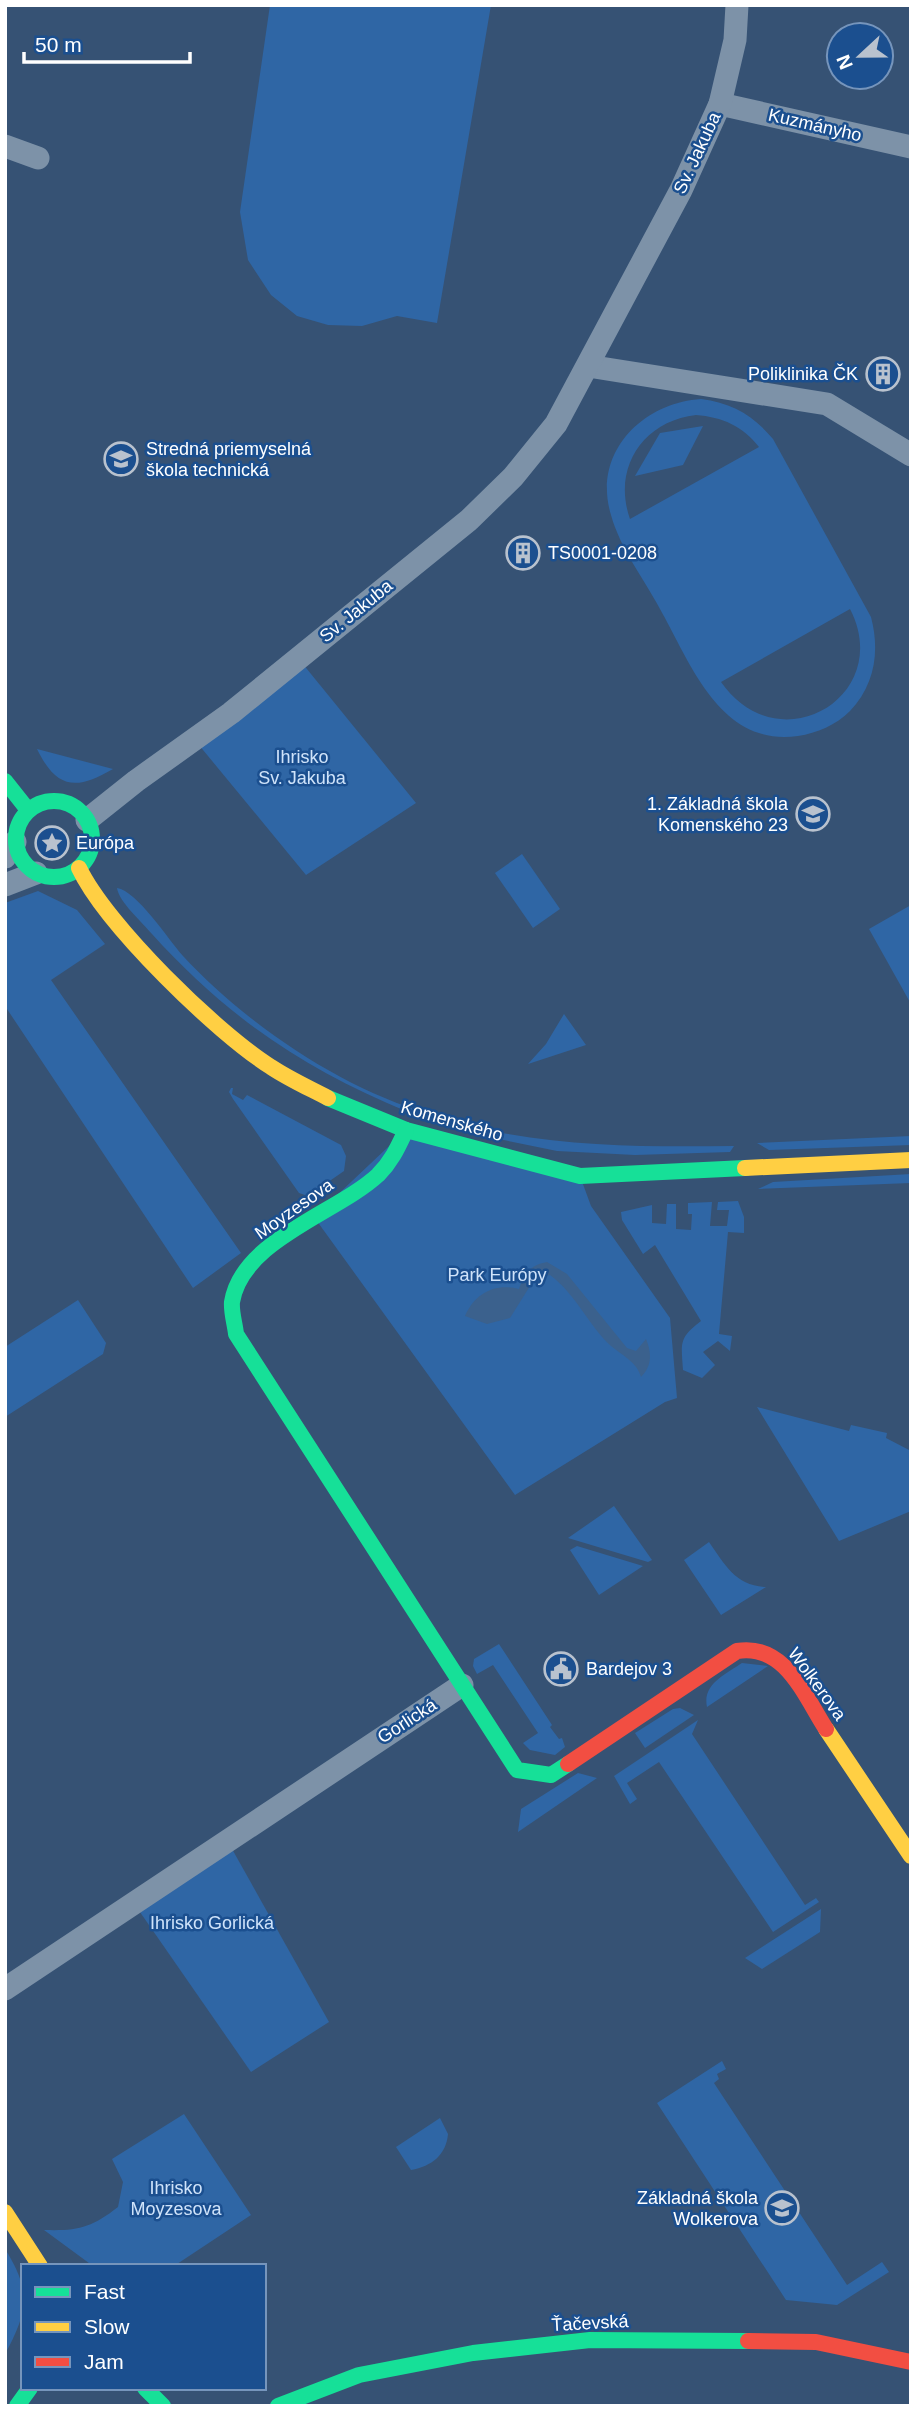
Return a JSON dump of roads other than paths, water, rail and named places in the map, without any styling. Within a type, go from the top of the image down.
[{"type":"street","name":"Sv. Jakuba","points":[[88,820],[136,781],[231,713],[468,520],[513,477],[556,424],[681,190],[720,104],[735,40],[737,5]]},
{"type":"street","name":"Kuzmányho","points":[[720,104],[911,147]]},
{"type":"street","points":[[5,146],[38,158]]},
{"type":"street","points":[[588,366],[827,404],[911,455]]},
{"type":"street","points":[[5,781],[28,810]]},
{"type":"street","points":[[57,800],[80,810],[88,820],[92,840],[86,860],[79,868],[58,877],[36,873],[10,849],[17,828],[28,810],[44,801],[57,800]]},
{"type":"street","name":"Komenského","points":[[79,868],[87,885],[132,941],[220,1028],[271,1066],[328,1098],[405,1130],[580,1175],[911,1160]]},
{"type":"street","points":[[5,885],[36,873]]},
{"type":"street","name":"Moyzesova","points":[[405,1130],[395,1156],[368,1181],[272,1244],[242,1279],[232,1300],[230,1319],[236,1334],[462,1685]]},
{"type":"street","name":"Wolkerova","points":[[462,1685],[517,1770],[551,1775],[737,1651],[757,1647],[768,1651],[784,1666],[911,1856]]},
{"type":"street","name":"Gorlická","points":[[5,1989],[462,1685]]},
{"type":"street","points":[[5,2212],[39,2264]]},
{"type":"street","name":"Ťačevská","points":[[278,2406],[359,2375],[472,2353],[590,2340],[816,2342],[911,2362]]},
{"type":"street","points":[[17,2406],[29,2390]]},
{"type":"street","points":[[147,2390],[163,2406]]},
{"type":"place","name":"Poliklinika ČK","points":[[883,374]]},
{"type":"place","name":"Stredná priemyselná škola technická","points":[[121,459]]},
{"type":"place","name":"TS0001-0208","points":[[523,553]]},
{"type":"place","name":"1. Základná škola Komenského 23","points":[[813,814]]},
{"type":"place","name":"Európa","points":[[52,843]]},
{"type":"place","name":"Bardejov 3","points":[[561,1669]]},
{"type":"place","name":"Základná škola Wolkerova","points":[[782,2208]]},
{"type":"park label","name":"Ihrisko Sv. Jakuba","points":[[302,767]]},
{"type":"park label","name":"Park Európy","points":[[497,1275]]},
{"type":"park label","name":"Ihrisko Gorlická","points":[[212,1923]]},
{"type":"park label","name":"Ihrisko Moyzesova","points":[[176,2198]]}]
